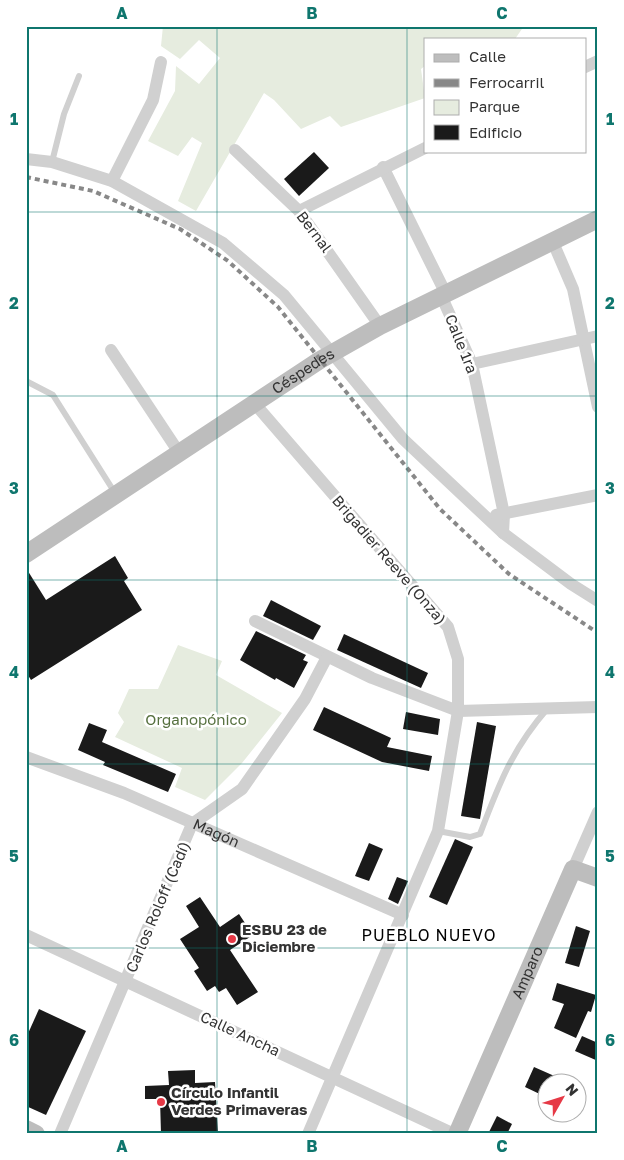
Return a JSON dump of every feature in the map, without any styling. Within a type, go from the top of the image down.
[{"type":"street","points":[[586,67],[598,61]]},
{"type":"street","points":[[112,181],[152,100],[161,62]]},
{"type":"street","points":[[298,211],[383,167],[424,148]]},
{"type":"street","name":"Bernal","points":[[235,150],[298,211],[380,326]]},
{"type":"street","points":[[26,159],[52,162],[112,181],[224,244],[284,295],[334,353],[403,439],[504,533],[571,584],[598,601]]},
{"type":"street","name":"Calle 1ra","points":[[383,167],[446,294],[444,302],[472,364],[504,514],[504,533]]},
{"type":"street","name":"Céspedes","points":[[26,554],[334,353],[380,326],[598,219]]},
{"type":"street","points":[[552,240],[573,289],[598,407]]},
{"type":"street","points":[[472,364],[598,336]]},
{"type":"street","points":[[111,350],[180,454]]},
{"type":"street","name":"Brigadier Reeve (Onza)","points":[[255,404],[448,627],[458,659],[458,711],[438,831],[308,1134]]},
{"type":"street","points":[[486,516],[598,495]]},
{"type":"street","points":[[255,621],[327,657],[400,690],[458,711],[598,707]]},
{"type":"street","name":"Carlos Roloff (Cadí)","points":[[60,1134],[192,824],[242,789],[305,699],[327,657]]},
{"type":"street","name":"Magón","points":[[26,756],[124,793],[403,915]]},
{"type":"street","name":"Amparo","points":[[455,1134],[598,812]]},
{"type":"street","points":[[573,869],[598,878]]},
{"type":"street","name":"Calle Ancha","points":[[26,935],[455,1134]]},
{"type":"street","points":[[26,1129],[36,1134]]},
{"type":"lane","points":[[52,162],[64,114],[80,76]]},
{"type":"lane","points":[[26,382],[53,395],[116,496]]},
{"type":"lane","points":[[438,831],[470,837],[480,834],[506,767],[528,731],[548,708]]},
{"type":"green space","points":[[163,26],[524,26],[516,38],[424,38],[424,67],[421,69],[424,98],[341,127],[330,116],[301,129],[274,100],[264,93],[196,211],[178,201],[202,143],[192,137],[178,156],[148,141],[175,91],[176,66],[199,84],[220,58],[199,40],[180,59],[161,46]]},
{"type":"green space","name":"Organopónico","points":[[178,645],[222,661],[216,675],[282,713],[242,763],[205,800],[175,787],[182,768],[115,737],[124,722],[118,713],[129,689],[158,689]]},
{"type":"building","points":[[314,152],[329,168],[299,196],[284,179]]},
{"type":"building","points":[[115,556],[128,578],[124,581],[142,610],[31,680],[26,672],[26,568],[46,600]]},
{"type":"building","points":[[271,600],[321,626],[313,640],[263,616]]},
{"type":"building","points":[[256,631],[306,655],[303,660],[308,662],[294,688],[276,678],[275,680],[240,660]]},
{"type":"building","points":[[344,634],[428,673],[421,688],[337,650]]},
{"type":"building","points":[[324,707],[391,738],[387,747],[432,756],[429,771],[382,762],[313,730]]},
{"type":"building","points":[[406,712],[440,719],[438,735],[403,729]]},
{"type":"building","points":[[477,722],[496,726],[480,819],[461,816]]},
{"type":"building","points":[[89,723],[107,730],[102,742],[176,774],[168,792],[103,765],[105,762],[78,750]]},
{"type":"building","points":[[455,839],[473,847],[447,905],[429,897]]},
{"type":"building","points":[[369,843],[383,849],[369,881],[355,876]]},
{"type":"building","points":[[397,877],[408,881],[398,904],[388,899]]},
{"type":"building","points":[[200,897],[220,927],[239,914],[253,935],[230,950],[258,992],[237,1005],[226,988],[219,992],[215,986],[207,991],[194,971],[199,968],[180,939],[199,927],[186,906]]},
{"type":"building","points":[[576,926],[590,931],[579,967],[565,963]]},
{"type":"building","points":[[557,983],[596,995],[591,1012],[588,1011],[576,1038],[554,1028],[564,1004],[552,1000]]},
{"type":"building","points":[[39,1009],[86,1031],[46,1115],[26,1106],[26,1038]]},
{"type":"building","points":[[582,1036],[598,1043],[598,1061],[575,1051]]},
{"type":"building","points":[[534,1067],[545,1072],[536,1072],[536,1092],[525,1087]]},
{"type":"building","points":[[195,1070],[195,1083],[215,1082],[218,1134],[161,1134],[160,1099],[145,1099],[145,1086],[169,1085],[168,1071]]},
{"type":"building","points":[[497,1116],[512,1124],[507,1134],[488,1134]]},
{"type":"railway","points":[[26,177],[93,191],[180,229],[228,261],[278,307],[440,509],[509,574],[598,633]]},
{"type":"place","name":"ESBU 23 de Diciembre","points":[[232,939]]},
{"type":"place","name":"Círculo Infantil Verdes Primaveras","points":[[161,1102]]},
{"type":"district","name":"PUEBLO NUEVO","points":[[429,935]]}]
